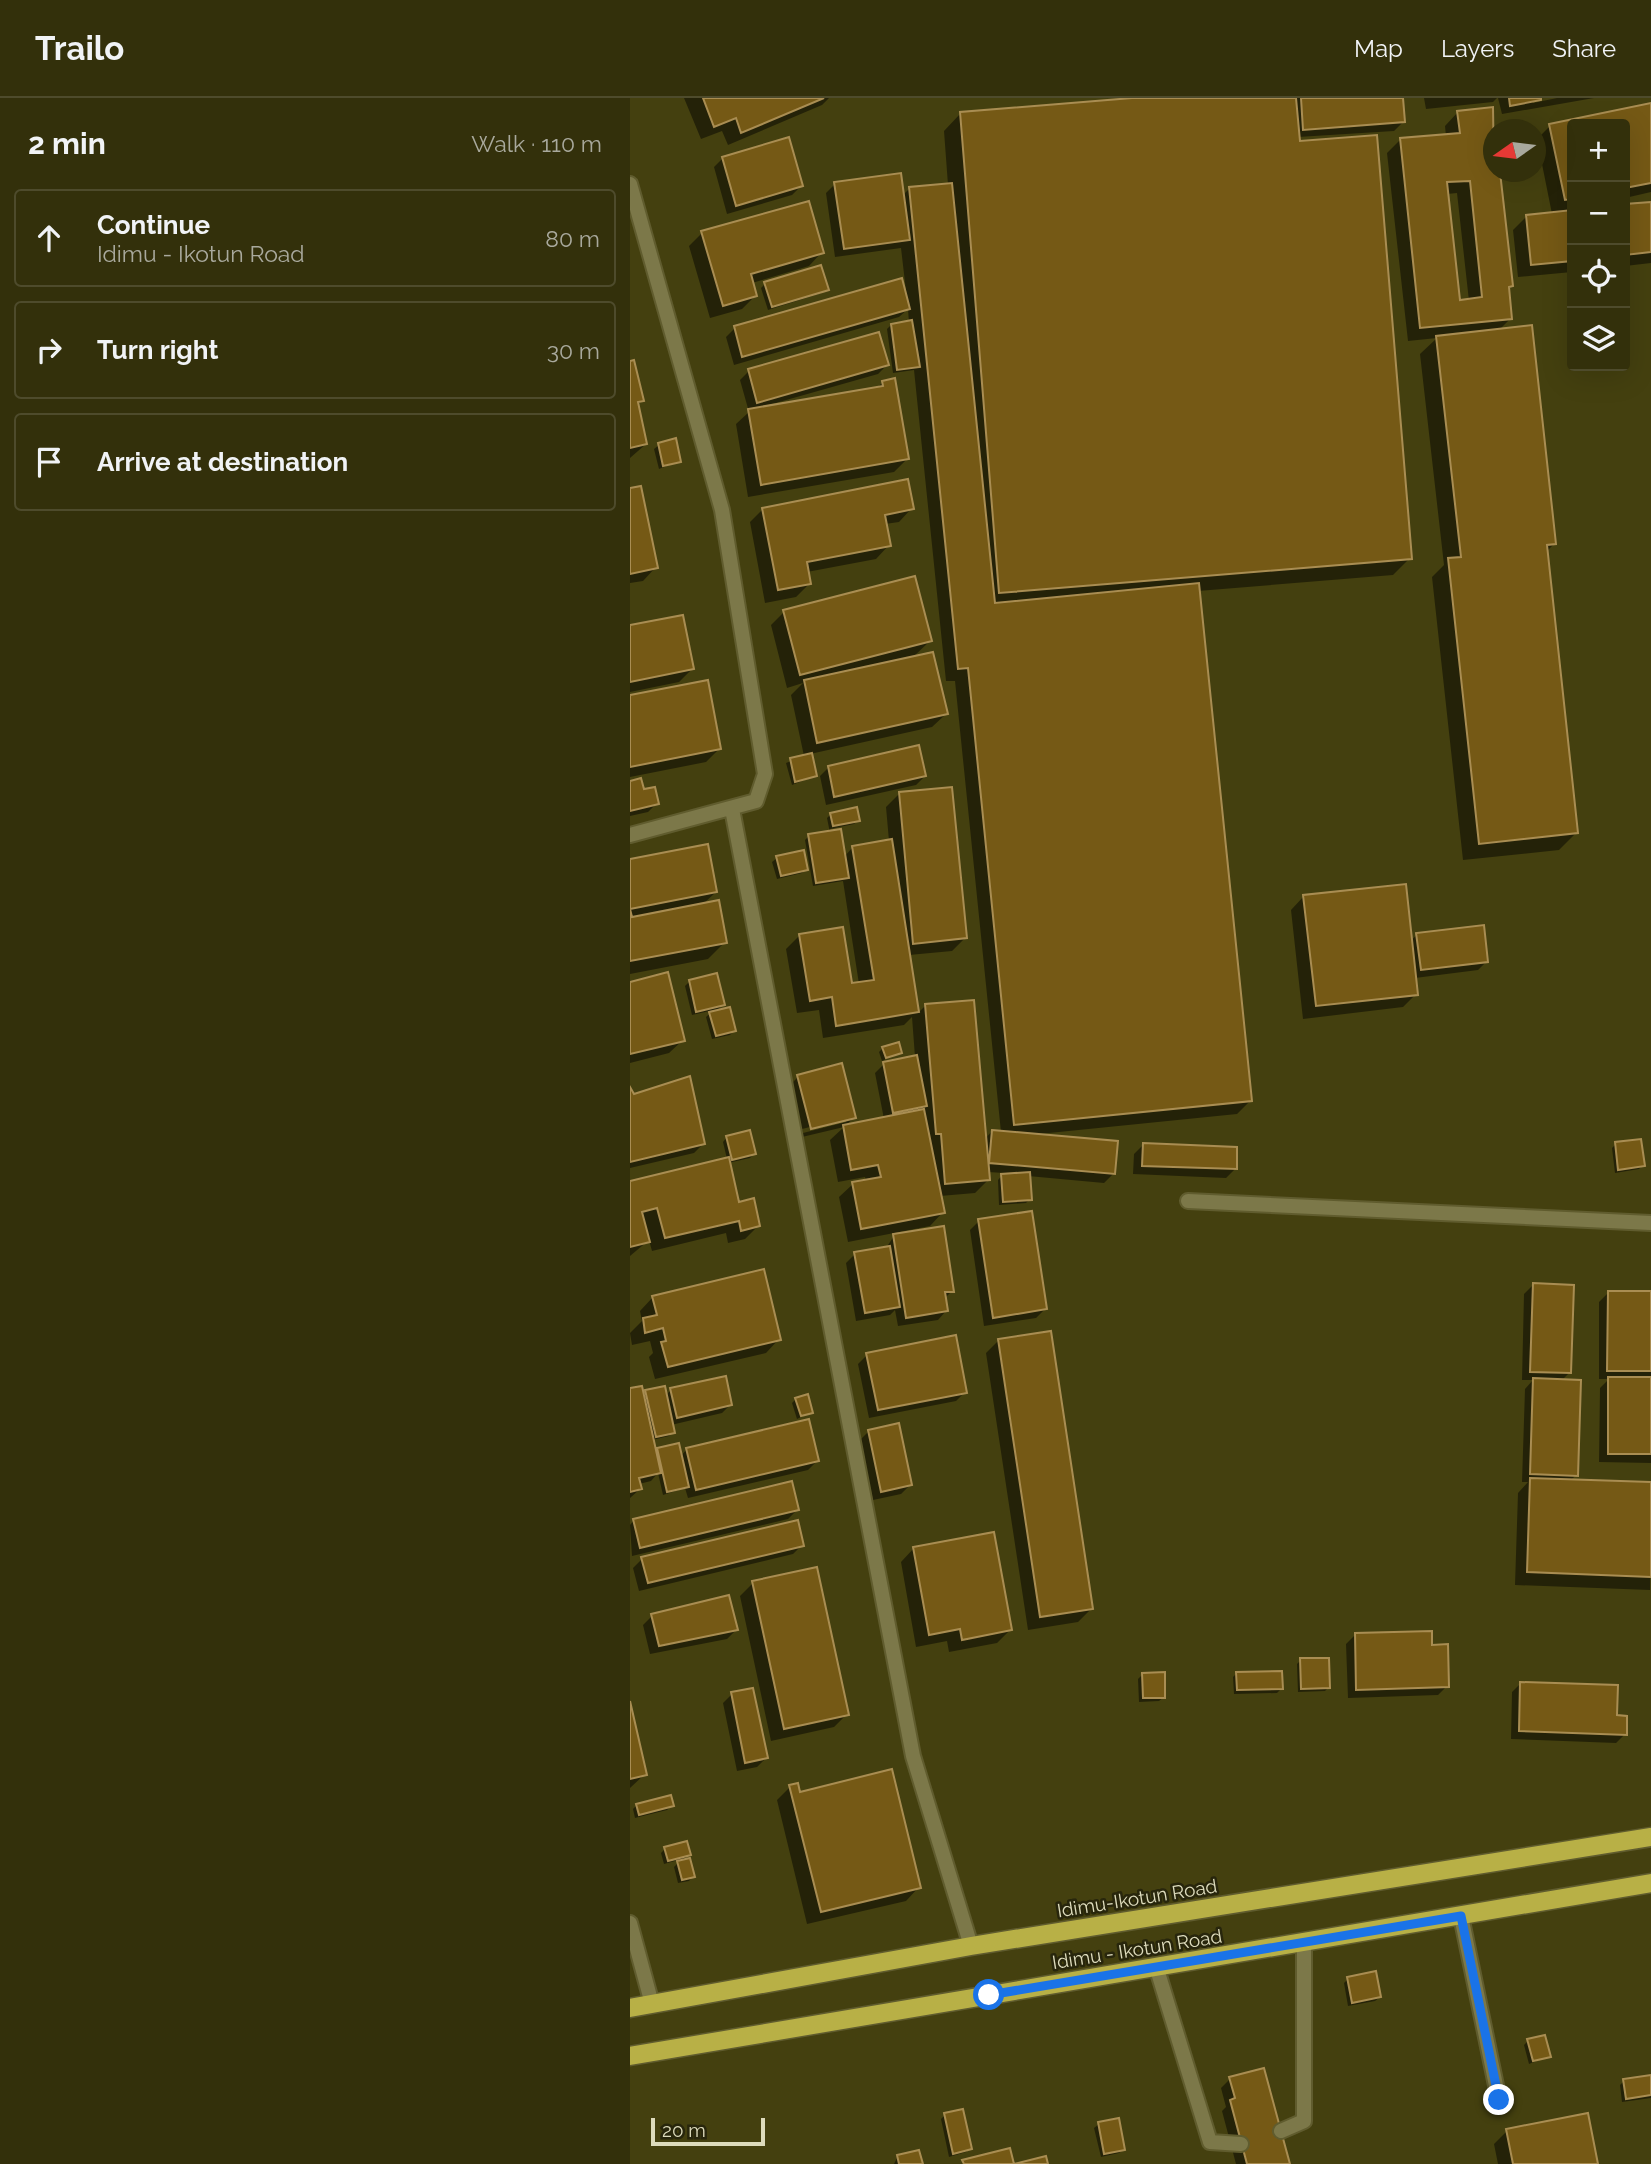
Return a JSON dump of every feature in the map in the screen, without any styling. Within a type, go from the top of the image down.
[{"type":"main road","name":"Idimu-Ikotun Road","points":[[630,2008],[971,1946],[1651,1837]]},
{"type":"main road","name":"Idimu - Ikotun Road","points":[[630,2056],[1651,1883]]},
{"type":"street","points":[[630,184],[722,510],[765,774],[756,800],[732,809],[630,835]]},
{"type":"street","points":[[732,809],[913,1756],[971,1946]]},
{"type":"street","points":[[1188,1201],[1651,1223]]},
{"type":"street","points":[[1461,1916],[1499,2100]]},
{"type":"street","points":[[630,1923],[652,2004]]},
{"type":"street","points":[[1281,2131],[1304,2121],[1304,1943]]},
{"type":"street","points":[[1156,1966],[1210,2142],[1241,2144]]},
{"type":"building","points":[[703,98],[824,98],[741,133],[736,118],[714,127]]},
{"type":"building","points":[[1132,98],[1296,98],[1300,141],[1377,135],[1412,559],[999,593],[960,112]]},
{"type":"building","points":[[1301,98],[1403,98],[1405,122],[1303,130]]},
{"type":"building","points":[[1509,98],[1541,98],[1541,100],[1510,106]]},
{"type":"building","points":[[1651,103],[1651,183],[1630,187],[1630,119],[1573,119]]},
{"type":"building","points":[[1493,107],[1493,119],[1483,119],[1483,182],[1501,182],[1513,286],[1509,287],[1512,319],[1420,328],[1400,138],[1460,133],[1457,111]],"holes":[[[1470,181],[1482,297],[1460,300],[1447,182]]]},
{"type":"building","points":[[1567,120],[1567,200],[1565,200],[1549,124]]},
{"type":"building","points":[[789,137],[803,186],[736,206],[722,157]]},
{"type":"building","points":[[901,173],[910,240],[844,249],[834,182]]},
{"type":"building","points":[[952,183],[995,603],[1199,583],[1252,1101],[1014,1125],[968,668],[958,669],[909,187]]},
{"type":"building","points":[[809,201],[824,253],[751,274],[757,296],[723,306],[701,231]]},
{"type":"building","points":[[1651,202],[1651,252],[1630,254],[1630,204]]},
{"type":"building","points":[[1567,211],[1567,261],[1531,265],[1526,215]]},
{"type":"building","points":[[821,265],[829,290],[772,307],[764,282]]},
{"type":"building","points":[[902,278],[910,309],[742,357],[734,326]]},
{"type":"building","points":[[912,320],[920,367],[897,370],[891,324]]},
{"type":"building","points":[[1532,325],[1556,544],[1547,545],[1578,833],[1479,844],[1448,558],[1461,557],[1436,336]]},
{"type":"building","points":[[879,332],[889,365],[757,403],[748,369]]},
{"type":"building","points":[[634,360],[644,401],[638,402],[647,444],[630,448],[630,361]]},
{"type":"building","points":[[895,378],[909,459],[761,485],[748,409],[883,386],[882,381]]},
{"type":"building","points":[[676,438],[681,462],[663,466],[658,443]]},
{"type":"building","points":[[908,479],[914,509],[885,515],[891,546],[807,562],[811,584],[778,590],[762,508]]},
{"type":"building","points":[[641,486],[658,568],[630,574],[630,488]]},
{"type":"building","points":[[915,576],[932,641],[800,675],[783,610]]},
{"type":"building","points":[[683,615],[694,669],[630,682],[630,625]]},
{"type":"building","points":[[933,652],[948,714],[817,743],[804,680]]},
{"type":"building","points":[[708,680],[721,749],[630,767],[630,695]]},
{"type":"building","points":[[919,745],[926,776],[834,797],[828,766]]},
{"type":"building","points":[[812,753],[817,776],[795,782],[790,758]]},
{"type":"building","points":[[641,778],[644,789],[655,787],[659,804],[630,811],[630,781]]},
{"type":"building","points":[[952,787],[967,938],[913,944],[899,792]]},
{"type":"building","points":[[857,807],[860,821],[833,826],[830,813]]},
{"type":"building","points":[[841,829],[849,878],[816,883],[808,834]]},
{"type":"building","points":[[892,839],[919,1012],[836,1026],[832,997],[810,1001],[799,934],[843,927],[852,983],[874,980],[852,846]]},
{"type":"building","points":[[708,844],[717,892],[630,909],[630,859]]},
{"type":"building","points":[[804,850],[808,870],[781,876],[776,856]]},
{"type":"building","points":[[1406,884],[1418,995],[1316,1006],[1303,895]]},
{"type":"building","points":[[719,900],[727,943],[630,961],[630,909],[632,917]]},
{"type":"building","points":[[1484,925],[1488,962],[1421,970],[1416,933]]},
{"type":"building","points":[[668,972],[685,1041],[630,1054],[630,982]]},
{"type":"building","points":[[717,973],[725,1005],[696,1012],[689,980]]},
{"type":"building","points":[[974,1000],[990,1180],[945,1184],[941,1134],[936,1134],[925,1004]]},
{"type":"building","points":[[730,1007],[736,1031],[716,1036],[709,1012]]},
{"type":"building","points":[[899,1042],[902,1053],[886,1058],[882,1047]]},
{"type":"building","points":[[917,1055],[927,1106],[893,1113],[883,1062]]},
{"type":"building","points":[[842,1063],[856,1118],[811,1129],[797,1075]]},
{"type":"building","points":[[690,1076],[705,1144],[630,1162],[630,1087],[634,1094]]},
{"type":"building","points":[[924,1109],[945,1213],[861,1229],[852,1182],[881,1177],[878,1165],[851,1170],[843,1125]]},
{"type":"building","points":[[750,1130],[756,1154],[732,1160],[726,1136]]},
{"type":"building","points":[[992,1130],[1118,1141],[1115,1174],[989,1163]]},
{"type":"building","points":[[1641,1139],[1645,1166],[1618,1170],[1615,1142]]},
{"type":"building","points":[[1143,1143],[1237,1147],[1237,1169],[1142,1166]]},
{"type":"building","points":[[729,1157],[739,1202],[754,1198],[760,1226],[741,1231],[739,1221],[665,1238],[657,1208],[642,1212],[650,1242],[630,1247],[630,1181]]},
{"type":"building","points":[[1030,1172],[1032,1200],[1003,1202],[1001,1174]]},
{"type":"building","points":[[1032,1211],[1047,1309],[993,1318],[978,1219]]},
{"type":"building","points":[[944,1226],[954,1292],[945,1292],[948,1311],[906,1318],[893,1234]]},
{"type":"building","points":[[890,1246],[900,1307],[865,1313],[854,1252]]},
{"type":"building","points":[[764,1269],[781,1340],[668,1367],[661,1342],[666,1341],[663,1328],[645,1333],[643,1318],[657,1315],[652,1296]]},
{"type":"building","points":[[1533,1283],[1574,1285],[1571,1373],[1530,1372]]},
{"type":"building","points":[[1608,1291],[1651,1291],[1651,1371],[1607,1371]]},
{"type":"building","points":[[1051,1331],[1093,1609],[1040,1617],[998,1339]]},
{"type":"building","points":[[956,1335],[967,1393],[878,1410],[866,1353]]},
{"type":"building","points":[[726,1376],[732,1405],[677,1418],[670,1388]]},
{"type":"building","points":[[1608,1377],[1651,1377],[1651,1454],[1608,1454]]},
{"type":"building","points":[[1533,1378],[1581,1380],[1578,1476],[1530,1474]]},
{"type":"building","points":[[642,1386],[661,1473],[639,1478],[642,1489],[630,1492],[630,1388]]},
{"type":"building","points":[[665,1386],[675,1433],[656,1437],[645,1390]]},
{"type":"building","points":[[808,1394],[813,1413],[801,1416],[795,1398]]},
{"type":"building","points":[[809,1419],[819,1461],[696,1490],[686,1448]]},
{"type":"building","points":[[899,1423],[912,1485],[881,1492],[868,1430]]},
{"type":"building","points":[[679,1443],[689,1487],[667,1492],[657,1448]]},
{"type":"building","points":[[1530,1478],[1651,1482],[1651,1577],[1527,1572]]},
{"type":"building","points":[[792,1481],[799,1510],[640,1548],[633,1519]]},
{"type":"building","points":[[798,1520],[804,1546],[648,1583],[641,1557]]},
{"type":"building","points":[[994,1532],[1012,1630],[962,1640],[960,1629],[929,1635],[913,1547]]},
{"type":"building","points":[[817,1567],[849,1715],[784,1729],[752,1581]]},
{"type":"building","points":[[729,1595],[738,1630],[659,1646],[651,1614]]},
{"type":"building","points":[[1432,1631],[1432,1645],[1448,1644],[1449,1687],[1356,1690],[1355,1633]]},
{"type":"building","points":[[1300,1658],[1329,1658],[1330,1688],[1301,1689]]},
{"type":"building","points":[[1282,1671],[1283,1689],[1237,1690],[1236,1672]]},
{"type":"building","points":[[1165,1672],[1165,1698],[1143,1698],[1142,1673]]},
{"type":"building","points":[[1520,1682],[1618,1685],[1617,1715],[1627,1716],[1627,1735],[1519,1731]]},
{"type":"building","points":[[753,1688],[768,1758],[745,1763],[731,1692]]},
{"type":"building","points":[[630,1701],[647,1775],[630,1779]]},
{"type":"building","points":[[892,1769],[921,1888],[821,1912],[789,1785],[798,1783],[800,1792]]},
{"type":"building","points":[[671,1795],[674,1806],[639,1815],[636,1804]]},
{"type":"building","points":[[687,1841],[691,1855],[668,1861],[664,1847]]},
{"type":"building","points":[[690,1858],[695,1877],[682,1880],[677,1861]]},
{"type":"building","points":[[1376,1971],[1381,1997],[1352,2003],[1347,1977]]},
{"type":"building","points":[[1545,2035],[1551,2057],[1533,2061],[1527,2039]]},
{"type":"building","points":[[1264,2068],[1290,2164],[1247,2164],[1230,2100],[1235,2098],[1229,2077]]},
{"type":"building","points":[[1651,2075],[1651,2095],[1626,2099],[1623,2079]]},
{"type":"building","points":[[963,2109],[972,2149],[953,2154],[944,2113]]},
{"type":"building","points":[[1588,2113],[1598,2164],[1513,2164],[1506,2129]]},
{"type":"building","points":[[1119,2118],[1125,2150],[1104,2154],[1098,2122]]},
{"type":"building","points":[[1010,2148],[1014,2164],[964,2164],[962,2160]]},
{"type":"building","points":[[919,2150],[923,2164],[899,2164],[897,2155]]},
{"type":"building","points":[[1046,2156],[1048,2164],[1014,2164]]},
{"type":"route","points":[[989,1995],[1461,1916],[1499,2100]]}]
